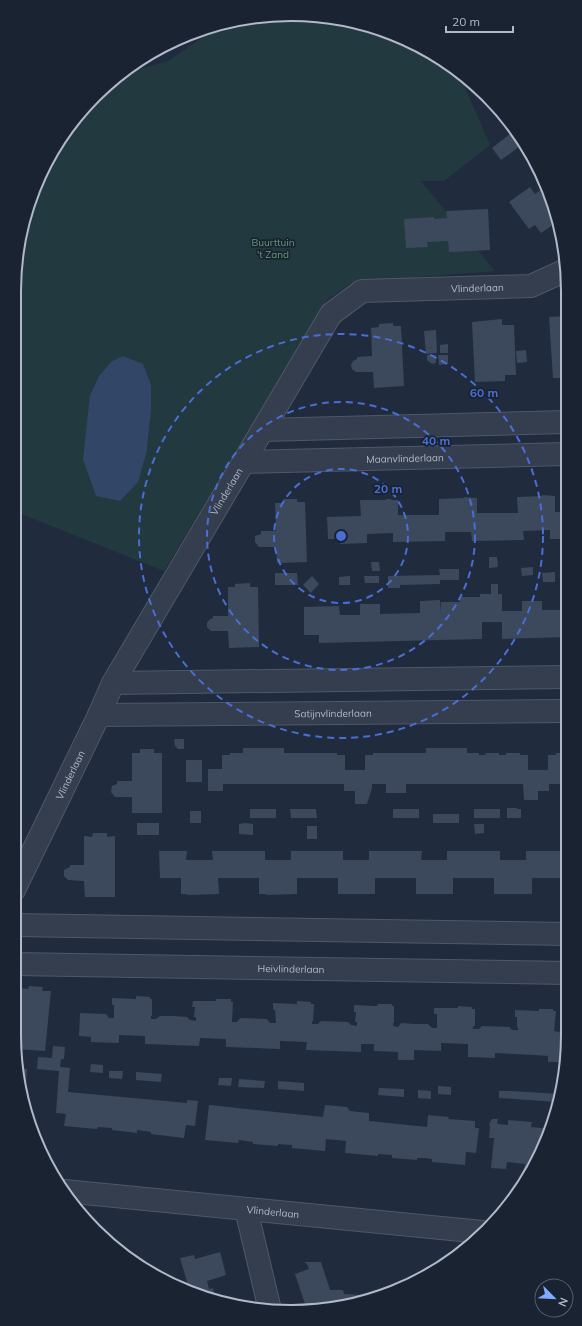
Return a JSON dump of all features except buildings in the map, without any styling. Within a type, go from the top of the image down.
[{"type":"street","name":"Vlinderlaan","points":[[21,876],[113,683],[331,314],[362,291],[531,286],[560,273]]},
{"type":"street","points":[[263,430],[561,422]]},
{"type":"street","name":"Maanvlinderlaan","points":[[244,462],[561,454]]},
{"type":"street","points":[[113,683],[561,677]]},
{"type":"street","name":"Satijnvlinderlaan","points":[[99,715],[561,711]]},
{"type":"street","points":[[21,925],[561,934]]},
{"type":"street","name":"Heivlinderlaan","points":[[21,964],[561,973]]},
{"type":"street","name":"Vlinderlaan","points":[[72,1192],[474,1234]]},
{"type":"street","points":[[246,1209],[269,1304]]},
{"type":"green space","name":"Buurttuin 't Zand","points":[[291,21],[326,23],[378,35],[426,57],[455,77],[463,83],[490,145],[444,181],[421,181],[495,271],[353,282],[327,300],[164,571],[21,514],[21,291],[23,256],[35,204],[49,172],[57,156],[88,113],[113,88],[136,70],[168,61],[206,35],[256,23]],"holes":[[[111,362],[151,385],[151,410],[147,450],[90,395],[99,376]]]},
{"type":"water","points":[[123,356],[143,364],[151,385],[151,410],[147,450],[138,482],[120,501],[96,496],[83,459],[90,395],[99,376],[111,362]]}]
